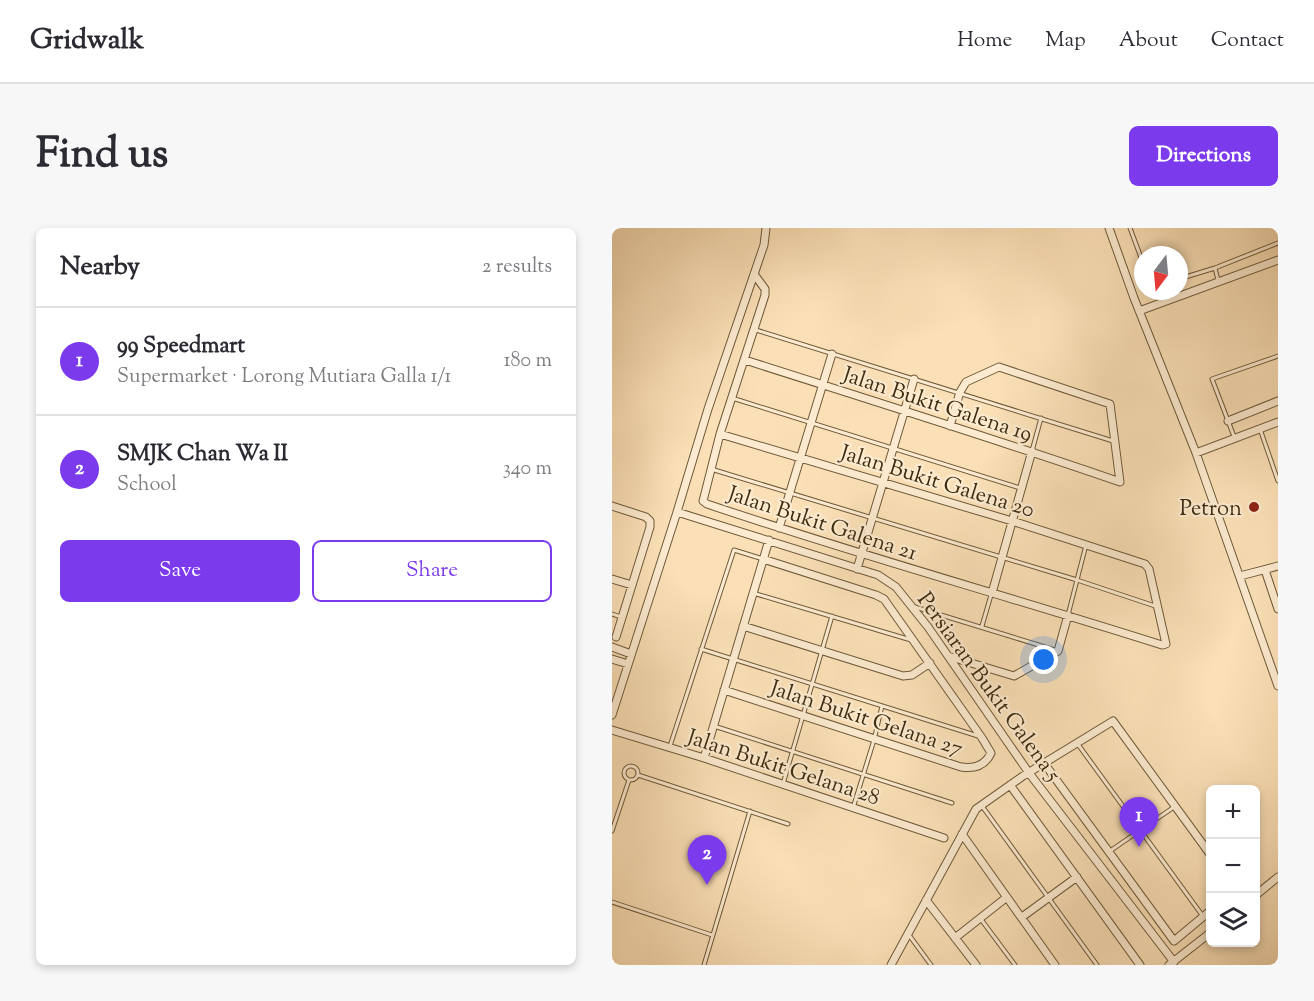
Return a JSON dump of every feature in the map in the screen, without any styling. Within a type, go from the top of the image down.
[{"type":"street","points":[[612,715],[708,409],[766,239],[766,228]]},
{"type":"street","points":[[1109,228],[1139,311],[1196,453],[1278,686]]},
{"type":"street","points":[[1139,311],[1276,261]]},
{"type":"street","name":"Jalan Bukit Galena 21","points":[[754,274],[766,291],[720,434],[703,501],[861,555],[1068,615],[1162,645],[1167,641],[1159,608]]},
{"type":"street","points":[[779,528],[832,354]]},
{"type":"street","name":"Jalan Bukit Galena 19","points":[[745,360],[903,412],[1032,451],[1120,482],[1115,442]]},
{"type":"street","points":[[950,426],[960,392],[966,382],[999,367],[1110,404],[1115,442]]},
{"type":"street","points":[[857,569],[891,449],[914,379]]},
{"type":"street","points":[[1228,421],[1278,401]]},
{"type":"street","points":[[1196,453],[1278,422]]},
{"type":"street","name":"Jalan Bukit Galena 20","points":[[720,434],[1012,521],[1145,564],[1149,569],[1159,608]]},
{"type":"street","points":[[992,593],[1032,451]]},
{"type":"street","points":[[612,506],[646,517],[650,521],[616,637]]},
{"type":"street","name":"Persiaran Bukit Galena 5","points":[[677,512],[878,575],[896,587],[948,656],[1029,773],[1172,964]]},
{"type":"street","points":[[704,758],[769,540]]},
{"type":"street","points":[[763,559],[876,594],[888,603],[982,738]]},
{"type":"street","points":[[1240,576],[1278,566]]},
{"type":"street","points":[[1265,570],[1278,609]]},
{"type":"street","points":[[612,579],[632,585]]},
{"type":"street","points":[[948,656],[1014,676],[1058,651],[1068,615]]},
{"type":"street","points":[[743,626],[906,677],[930,663]]},
{"type":"street","points":[[612,647],[631,654]]},
{"type":"street","points":[[612,659],[628,664]]},
{"type":"street","name":"Jalan Bukit Gelana 27","points":[[724,690],[961,767],[970,768],[985,762],[989,757],[990,749],[982,738]]},
{"type":"street","points":[[891,965],[976,809],[1044,763],[1113,721],[1206,849]]},
{"type":"street","name":"Jalan Bukit Gelana 28","points":[[612,730],[704,758],[944,838]]},
{"type":"street","points":[[1044,763],[1174,941],[1206,914]]},
{"type":"street","points":[[1010,785],[1140,965]]},
{"type":"street","points":[[962,834],[1055,965]]},
{"type":"street","points":[[1022,918],[1077,877]]},
{"type":"street","points":[[1258,893],[1278,877]]},
{"type":"street","points":[[955,938],[1007,897]]},
{"type":"street","points":[[926,900],[976,965]]},
{"type":"street","points":[[1172,964],[1206,936]]},
{"type":"lane","points":[[1130,228],[1137,246]]},
{"type":"lane","points":[[1188,276],[1278,243]]},
{"type":"lane","points":[[1276,261],[1278,269]]},
{"type":"lane","points":[[1215,268],[1219,282]]},
{"type":"lane","points":[[754,329],[1115,442]]},
{"type":"lane","points":[[1234,439],[1212,379],[1278,356]]},
{"type":"lane","points":[[732,399],[1021,488]]},
{"type":"lane","points":[[1032,451],[1041,418]]},
{"type":"lane","points":[[1260,429],[1278,481]]},
{"type":"lane","points":[[710,469],[1077,580],[1159,608]]},
{"type":"lane","points":[[1068,615],[1086,544]]},
{"type":"lane","points":[[670,747],[734,550],[763,559]]},
{"type":"lane","points":[[753,593],[915,642]]},
{"type":"lane","points":[[982,626],[992,593]]},
{"type":"lane","points":[[911,606],[1058,651]]},
{"type":"lane","points":[[612,614],[622,618]]},
{"type":"lane","points":[[783,784],[832,616]]},
{"type":"lane","points":[[701,649],[982,738]]},
{"type":"lane","points":[[853,808],[882,706]]},
{"type":"lane","points":[[714,726],[952,803]]},
{"type":"lane","points":[[1077,743],[1203,916]]},
{"type":"lane","points":[[629,780],[624,774],[627,766],[636,767],[638,775]]},
{"type":"lane","points":[[629,780],[635,779],[638,775]]},
{"type":"lane","points":[[638,775],[788,824]]},
{"type":"lane","points":[[612,831],[629,780]]},
{"type":"lane","points":[[982,805],[1097,965]]},
{"type":"lane","points":[[1108,852],[1175,806]]},
{"type":"lane","points":[[704,965],[750,811]]},
{"type":"lane","points":[[612,903],[712,935]]},
{"type":"lane","points":[[980,918],[1015,965]]},
{"type":"lane","points":[[908,933],[931,965]]},
{"type":"place","name":"Petron","points":[[1254,507]]},
{"type":"place","name":"99 Speedmart","points":[[1139,847]]},
{"type":"place","name":"SMJK Chan Wa II","points":[[707,885]]}]
